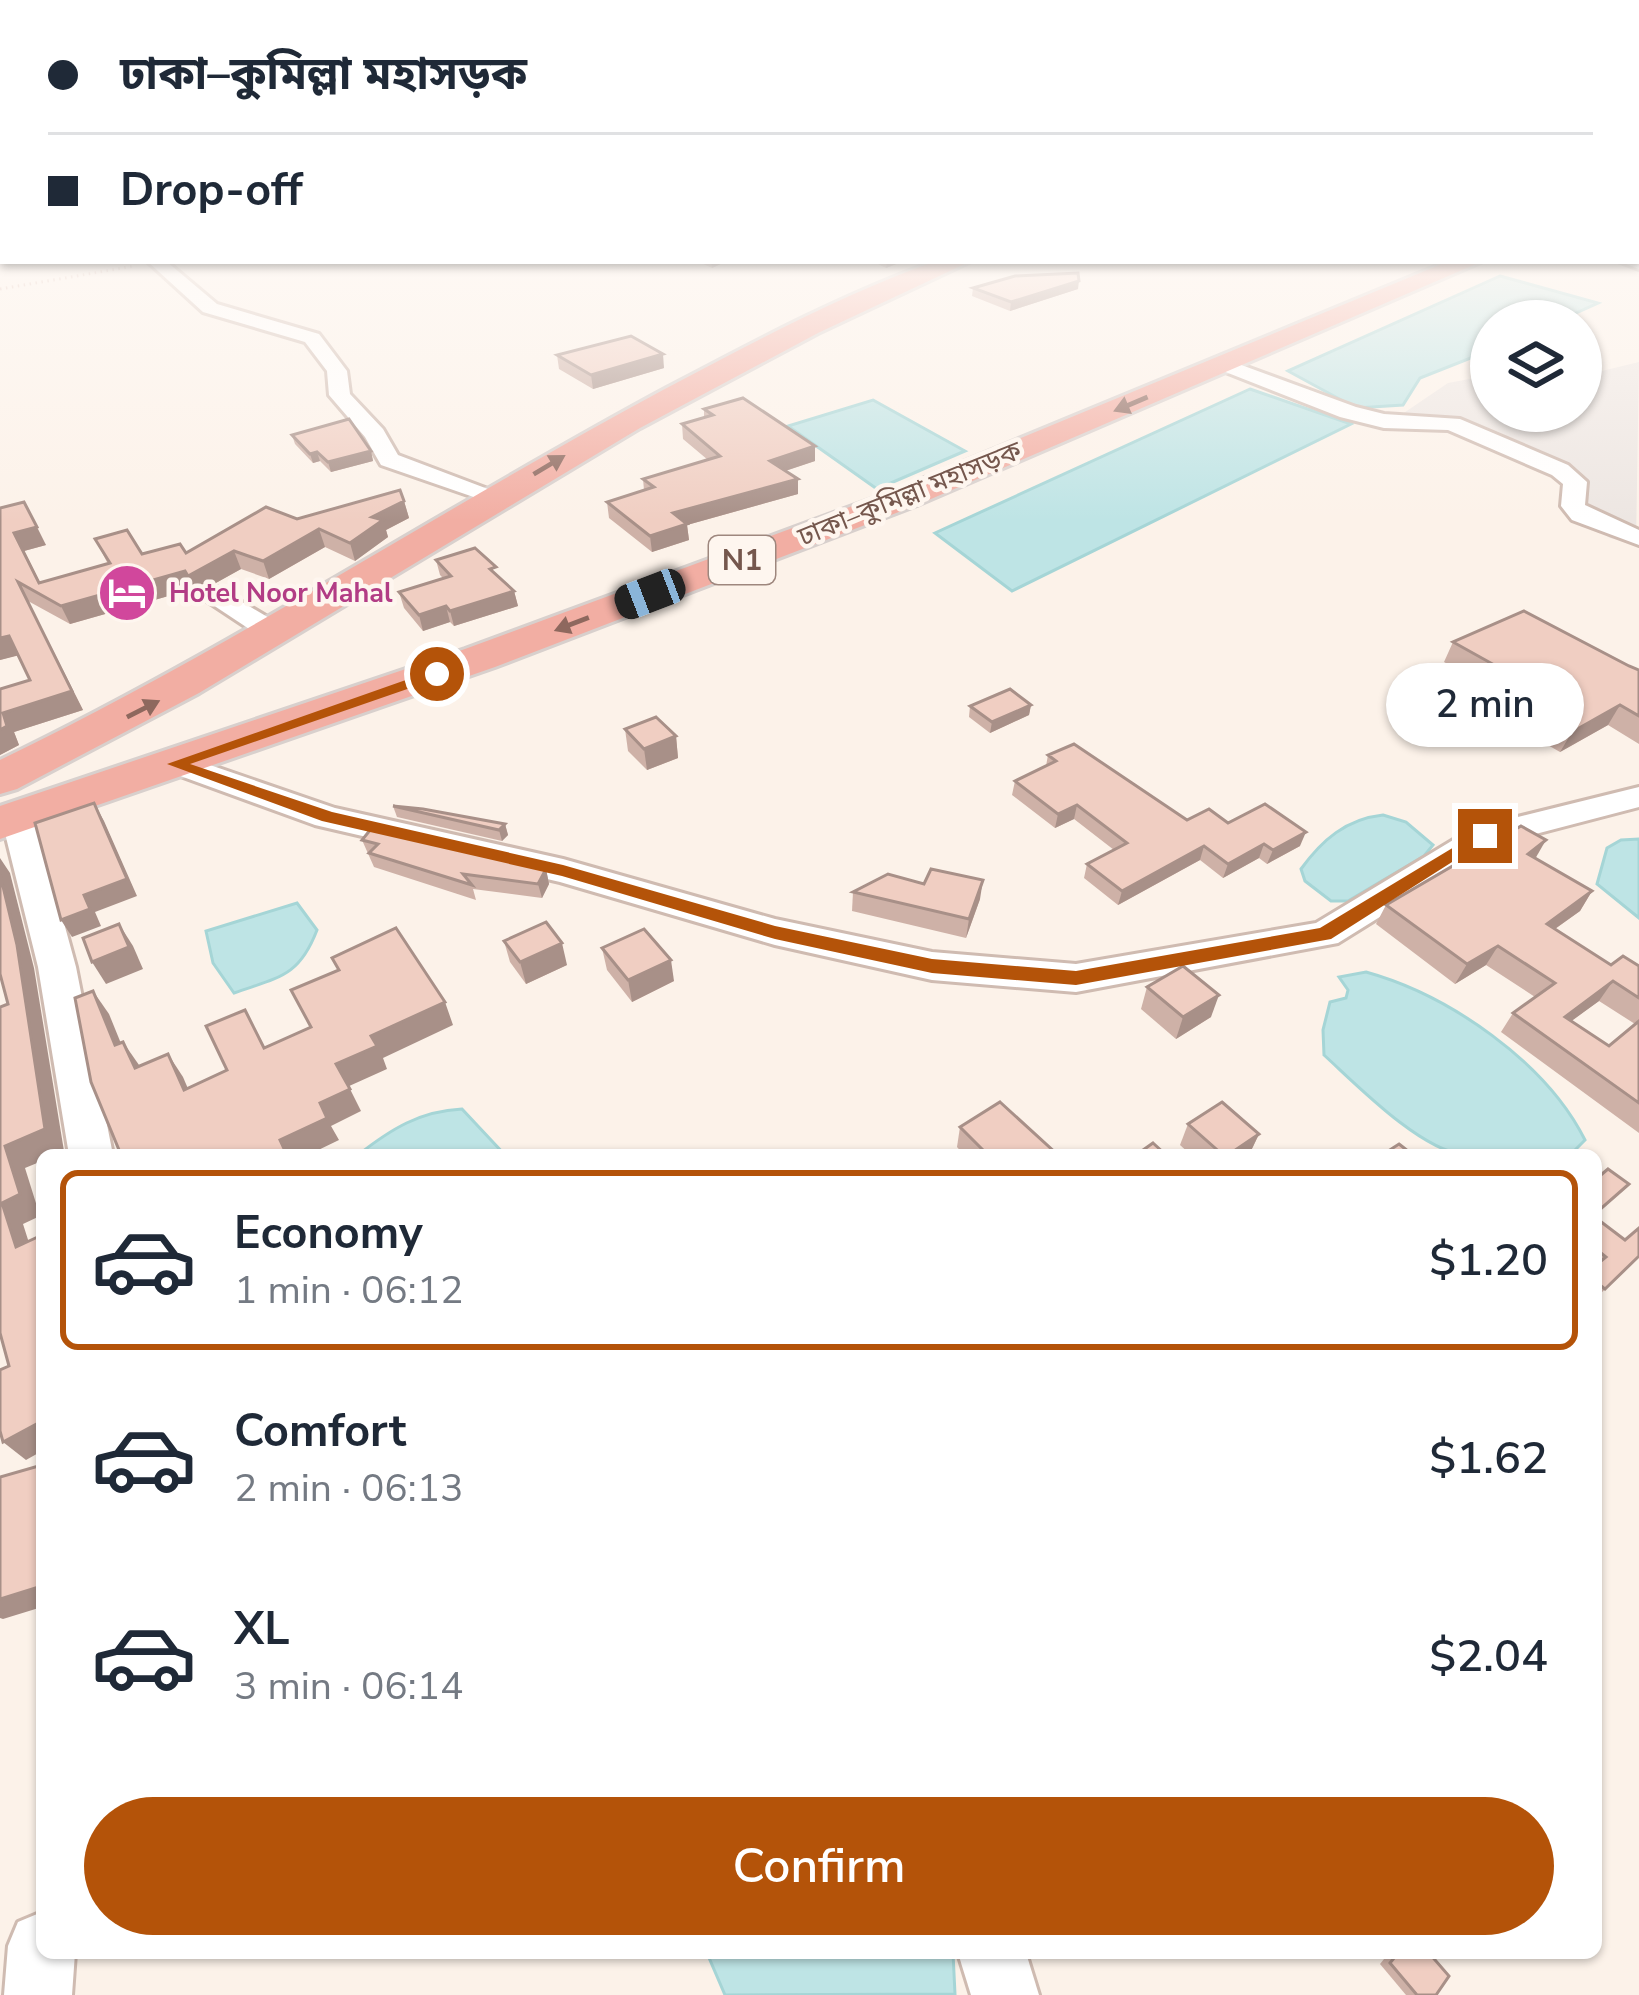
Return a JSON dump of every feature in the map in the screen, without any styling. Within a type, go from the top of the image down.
[{"type":"highway","points":[[5,802],[68,747],[276,634],[590,441],[794,334]]},
{"type":"highway","name":"ঢাকা–কুমিল্লা মহাসড়ক","points":[[5,802],[92,792],[480,658],[904,498],[1298,334]]},
{"type":"highway","points":[[68,747],[92,792]]},
{"type":"street","points":[[299,334],[312,338],[337,371],[340,395],[375,434],[389,460],[497,497]]},
{"type":"street","points":[[1225,365],[1348,412],[1384,421],[1452,424],[1504,444],[1575,482],[1573,506],[1581,515],[1636,538]]},
{"type":"street","points":[[217,595],[276,634]]},
{"type":"street","points":[[175,764],[328,817],[563,871],[775,932],[932,966],[1076,978],[1324,934],[1485,836],[1639,797]]},
{"type":"street","points":[[5,802],[56,967],[90,1149]]},
{"type":"street","points":[[38,1995],[41,1959]]},
{"type":"street","points":[[994,1959],[1005,1995]]},
{"type":"shaded area","points":[[1639,362],[1636,544],[1610,538],[1561,508],[1570,484],[1560,475],[1470,434],[1389,423],[1448,383],[1470,379],[1470,432],[1602,432],[1602,371]]},
{"type":"water","points":[[1370,334],[1470,334],[1470,358],[1420,378],[1403,405],[1356,408],[1288,371]]},
{"type":"water","points":[[1250,389],[1351,424],[1012,591],[935,533]]},
{"type":"water","points":[[873,400],[965,451],[877,489],[788,426]]},
{"type":"water","points":[[1383,815],[1406,822],[1433,845],[1424,856],[1348,901],[1331,901],[1305,881],[1301,869],[1326,840],[1346,826]]},
{"type":"water","points":[[1639,839],[1639,918],[1597,884],[1607,848],[1621,840]]},
{"type":"water","points":[[297,903],[317,930],[303,957],[286,973],[234,993],[213,963],[206,931]]},
{"type":"water","points":[[1366,972],[1398,983],[1492,1035],[1546,1084],[1585,1140],[1576,1149],[1444,1149],[1409,1129],[1324,1055],[1323,1030],[1330,1002],[1346,998],[1348,990],[1339,977]]},
{"type":"water","points":[[462,1109],[499,1149],[366,1149],[407,1123]]},
{"type":"water","points":[[710,1959],[953,1959],[955,1994],[725,1995]]},
{"type":"building","points":[[631,336],[663,354],[591,375],[557,355]]},
{"type":"building","points":[[743,398],[815,446],[770,461],[798,479],[673,513],[687,524],[650,536],[607,502],[654,487],[643,479],[720,456],[682,424],[713,415],[704,409]]},
{"type":"building","points":[[349,419],[371,451],[328,462],[317,452],[310,454],[292,435]]},
{"type":"building","points":[[400,490],[404,501],[372,517],[383,520],[350,543],[319,529],[263,561],[234,551],[188,576],[185,571],[61,606],[18,582],[72,691],[3,713],[7,726],[0,730],[0,689],[30,680],[9,636],[0,638],[0,508],[24,502],[37,527],[14,533],[39,583],[110,563],[95,539],[127,530],[142,554],[180,544],[186,553],[266,507],[297,519]]},
{"type":"building","points":[[475,548],[514,591],[450,611],[446,606],[419,615],[399,592],[451,576],[436,560]]},
{"type":"building","points":[[1524,611],[1639,670],[1639,716],[1620,705],[1572,732],[1536,712],[1559,701],[1453,642]]},
{"type":"building","points":[[1010,689],[1031,705],[992,722],[970,706]]},
{"type":"building","points":[[656,717],[676,736],[644,749],[625,729]]},
{"type":"building","points":[[1074,744],[1187,820],[1209,809],[1228,823],[1265,804],[1306,832],[1273,850],[1264,844],[1228,864],[1204,846],[1122,891],[1087,864],[1127,843],[1077,805],[1058,814],[1015,781],[1056,761],[1048,755]]},
{"type":"building","points":[[94,803],[127,879],[84,895],[90,909],[61,920],[35,823]]},
{"type":"building","points":[[393,806],[423,809],[505,824],[499,830]]},
{"type":"building","points":[[1521,826],[1546,840],[1528,854],[1592,891],[1547,924],[1611,965],[1623,956],[1639,966],[1639,998],[1613,981],[1565,1017],[1609,1046],[1639,1021],[1639,1103],[1513,1013],[1555,983],[1498,946],[1467,964],[1386,905]]},
{"type":"building","points":[[371,829],[546,869],[538,884],[463,874],[472,885],[369,853],[378,844],[362,840]]},
{"type":"building","points":[[931,869],[983,880],[969,919],[853,892],[888,874],[924,884]]},
{"type":"building","points":[[0,874],[17,945],[45,1129],[5,1146],[20,1194],[2,1203],[16,1247],[36,1238],[36,1424],[3,1442],[0,1370],[9,1366],[0,1333],[0,1007],[8,1004],[0,974]]},
{"type":"building","points":[[546,922],[562,943],[520,962],[504,941]]},
{"type":"building","points":[[119,924],[129,947],[92,962],[83,938]]},
{"type":"building","points":[[396,928],[445,1002],[371,1036],[377,1046],[336,1064],[350,1089],[320,1103],[327,1118],[280,1140],[284,1149],[119,1149],[91,1082],[75,998],[93,991],[115,1045],[123,1042],[135,1068],[168,1054],[184,1090],[227,1070],[206,1026],[245,1010],[264,1048],[311,1027],[291,990],[339,970],[332,958]]},
{"type":"building","points":[[644,929],[671,960],[628,980],[602,948]]},
{"type":"building","points":[[1183,966],[1219,995],[1183,1017],[1147,987]]},
{"type":"building","points":[[1000,1102],[1051,1149],[982,1149],[960,1127]]},
{"type":"building","points":[[1222,1102],[1259,1134],[1237,1149],[1216,1149],[1188,1124]]},
{"type":"building","points":[[1608,1169],[1629,1184],[1602,1208],[1602,1174]]},
{"type":"building","points":[[1602,1223],[1625,1240],[1639,1228],[1639,1256],[1605,1289],[1602,1260],[1606,1257],[1602,1254]]},
{"type":"building","points":[[36,1467],[36,1588],[0,1599],[0,1477]]},
{"type":"building","points":[[1393,1959],[1434,1959],[1449,1976],[1436,1995],[1417,1995],[1390,1963]]},
{"type":"place","name":"Hotel Noor Mahal","points":[[127,593]]},
{"type":"route","points":[[437,674],[175,764],[328,817],[563,871],[775,932],[932,966],[1076,978],[1324,934],[1485,836]]}]
